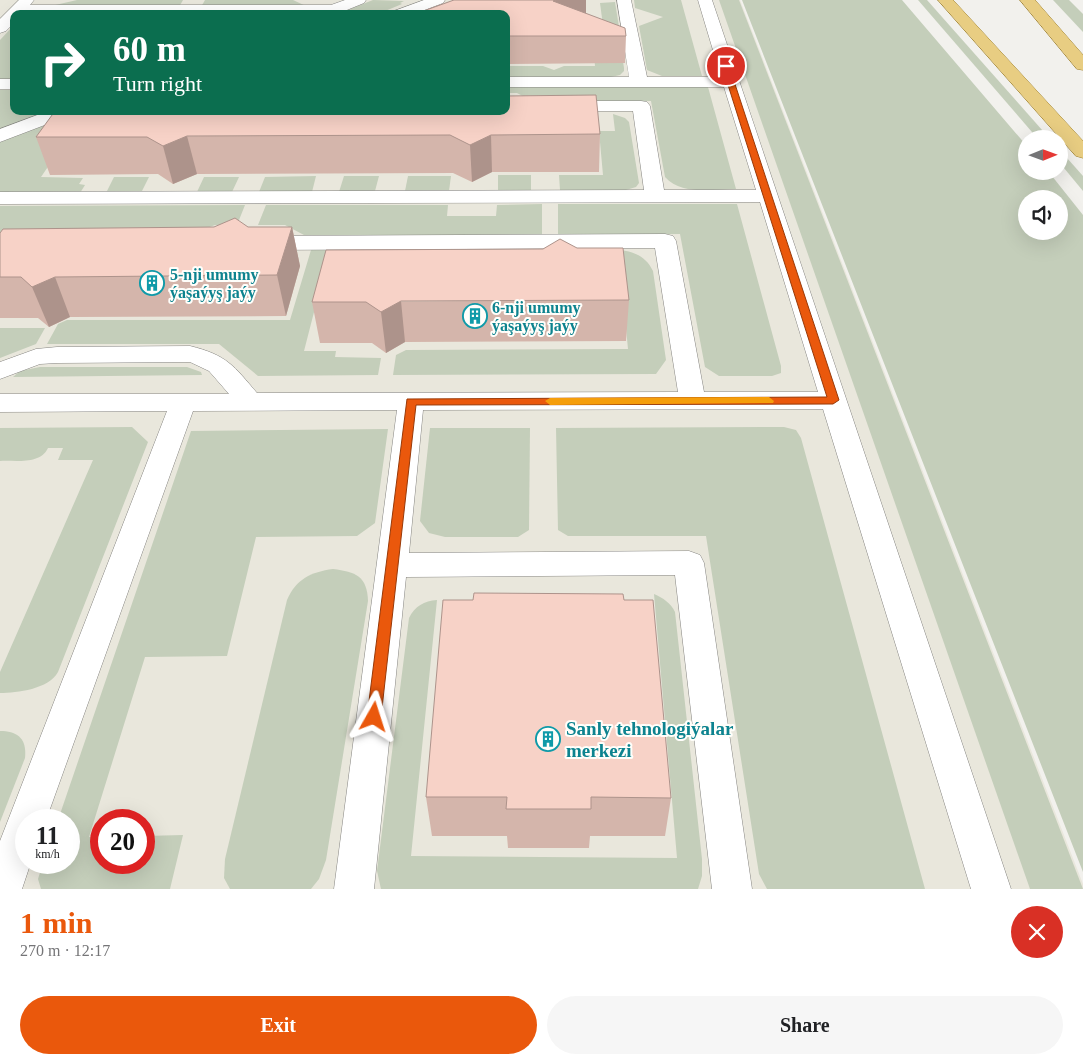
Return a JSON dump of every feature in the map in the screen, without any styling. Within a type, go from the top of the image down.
[{"type":"main road","points":[[945,0],[1083,152]]},
{"type":"main road","points":[[1027,0],[1083,65]]},
{"type":"lane","points":[[22,8],[59,0]]},
{"type":"lane","points":[[310,0],[331,8]]},
{"type":"lane","points":[[22,8],[331,8],[359,0]]},
{"type":"lane","points":[[410,10],[438,0]]},
{"type":"lane","points":[[624,0],[639,82]]},
{"type":"lane","points":[[705,0],[991,889]]},
{"type":"lane","points":[[0,28],[10,19]]},
{"type":"lane","points":[[510,82],[731,82]]},
{"type":"lane","points":[[510,106],[641,106],[655,196]]},
{"type":"lane","points":[[0,136],[55,115]]},
{"type":"lane","points":[[0,198],[767,196]]},
{"type":"lane","points":[[238,243],[665,242],[693,401]]},
{"type":"lane","points":[[0,371],[36,357],[57,355],[190,354],[203,356],[215,362],[251,403]]},
{"type":"lane","points":[[0,404],[833,400]]},
{"type":"lane","points":[[354,889],[411,402]]},
{"type":"lane","points":[[32,809],[183,403]]},
{"type":"lane","points":[[392,565],[689,563],[732,889]]},
{"type":"lane","points":[[2,889],[15,854]]},
{"type":"shaded area","points":[[0,0],[740,0],[1083,884],[1083,889],[0,889]]},
{"type":"green space","points":[[77,0],[183,0],[179,7],[51,6]]},
{"type":"green space","points":[[205,0],[293,0],[308,7],[201,7]]},
{"type":"green space","points":[[373,0],[404,1],[400,3],[402,4],[388,10],[347,10]]},
{"type":"green space","points":[[634,0],[681,0],[702,76],[662,76],[647,70],[639,26],[663,17],[635,8]]},
{"type":"green space","points":[[719,0],[739,0],[1083,889],[1030,889]]},
{"type":"green space","points":[[742,0],[902,0],[1018,136],[1018,180],[1055,180],[1063,190],[1018,190],[1018,240],[1068,240],[1068,196],[1083,215],[1083,872]]},
{"type":"green space","points":[[918,0],[927,0],[1042,130],[1030,130]]},
{"type":"green space","points":[[1053,0],[1069,0],[1083,14],[1083,32]]},
{"type":"green space","points":[[615,2],[620,33],[604,33],[600,3]]},
{"type":"green space","points":[[10,29],[10,79],[0,79],[0,40]]},
{"type":"green space","points":[[620,41],[624,71],[620,75],[611,77],[510,77],[510,66],[543,66],[554,70],[564,66],[595,66],[594,54]]},
{"type":"green space","points":[[510,87],[708,87],[736,189],[689,189],[672,183],[665,177],[651,101],[532,101],[517,93],[510,93]]},
{"type":"green space","points":[[0,90],[10,90],[10,115],[39,115],[0,130]]},
{"type":"green space","points":[[613,114],[625,118],[629,122],[639,183],[636,187],[626,190],[560,190],[559,175],[603,175],[599,131],[615,131]]},
{"type":"green space","points":[[71,115],[83,115],[41,177],[83,178],[79,184],[85,185],[80,193],[0,193],[0,142]]},
{"type":"green space","points":[[1068,159],[1083,176],[1083,191],[1068,173]]},
{"type":"green space","points":[[498,175],[531,175],[531,190],[498,191]]},
{"type":"green space","points":[[316,176],[312,192],[259,192],[265,177]]},
{"type":"green space","points":[[344,176],[379,176],[375,191],[339,192]]},
{"type":"green space","points":[[408,176],[451,176],[449,191],[405,191]]},
{"type":"green space","points":[[114,177],[149,177],[141,193],[106,193]]},
{"type":"green space","points":[[204,177],[239,177],[232,192],[197,192]]},
{"type":"green space","points":[[542,204],[542,235],[304,235],[285,225],[258,225],[266,205],[448,205],[447,216],[496,216],[497,205]]},
{"type":"green space","points":[[558,204],[737,204],[781,366],[781,373],[772,376],[719,376],[705,367],[680,234],[558,235]]},
{"type":"green space","points":[[245,205],[237,225],[215,225],[188,235],[0,236],[0,206]]},
{"type":"green space","points":[[505,249],[322,281],[304,351],[336,351],[335,357],[381,358],[378,375],[258,376],[219,344],[47,344],[58,324],[67,320],[290,320],[311,250]]},
{"type":"green space","points":[[607,249],[634,253],[645,260],[653,271],[666,360],[656,374],[393,375],[396,355],[406,350],[628,349],[622,286]]},
{"type":"green space","points":[[0,328],[45,328],[36,344],[0,358]]},
{"type":"green space","points":[[40,367],[187,367],[201,372],[202,375],[13,377],[20,371]]},
{"type":"green space","points":[[132,427],[148,442],[58,672],[48,682],[32,689],[0,693],[0,672],[93,460],[58,460],[63,448],[48,448],[39,457],[27,461],[0,461],[0,428]]},
{"type":"green space","points":[[784,427],[796,430],[801,438],[925,889],[767,889],[759,874],[706,536],[568,536],[558,530],[556,428]]},
{"type":"green space","points":[[430,428],[530,428],[529,530],[518,537],[445,537],[429,533],[420,521]]},
{"type":"green space","points":[[388,429],[375,523],[357,536],[256,537],[227,656],[145,657],[98,809],[90,809],[90,874],[155,874],[155,836],[183,835],[170,889],[41,889],[38,879],[40,874],[80,874],[80,809],[62,809],[191,431]]},
{"type":"green space","points":[[333,569],[348,572],[359,577],[365,586],[368,601],[326,860],[319,879],[311,889],[230,889],[224,878],[225,859],[287,600],[295,587],[305,578],[318,572]]},
{"type":"green space","points":[[654,594],[666,601],[675,612],[702,859],[702,876],[698,889],[381,889],[377,871],[409,618],[420,605],[437,600],[411,856],[677,858]]},
{"type":"green space","points":[[0,731],[6,731],[20,737],[23,741],[25,758],[0,822]]},
{"type":"building","points":[[454,0],[556,0],[553,1],[625,28],[626,36],[510,36],[510,10],[426,10]]},
{"type":"building","points":[[596,95],[600,134],[491,135],[470,145],[450,135],[187,136],[163,146],[147,137],[36,137],[52,115],[510,115],[510,96]]},
{"type":"building","points":[[235,218],[248,227],[292,227],[277,275],[55,277],[32,287],[21,277],[0,277],[0,233],[3,229],[214,227]]},
{"type":"building","points":[[560,239],[577,248],[623,248],[629,300],[401,301],[381,312],[366,302],[312,302],[326,250],[543,249]]},
{"type":"building","name":"Sanly tehnologiýalar merkezi","points":[[474,593],[623,594],[624,600],[653,600],[671,798],[591,797],[591,809],[506,809],[507,797],[426,797],[443,600],[473,600]]},
{"type":"slow traffic","points":[[550,401],[769,401]]},
{"type":"place","name":"5-nji umumy ýaşaýyş jaýy","points":[[152,283]]},
{"type":"place","name":"6-nji umumy ýaşaýyş jaýy","points":[[475,316]]},
{"type":"place","name":"Sanly tehnologiýalar merkezi","points":[[548,739]]},
{"type":"route","points":[[374,717],[411,402],[833,400],[726,66]]}]
